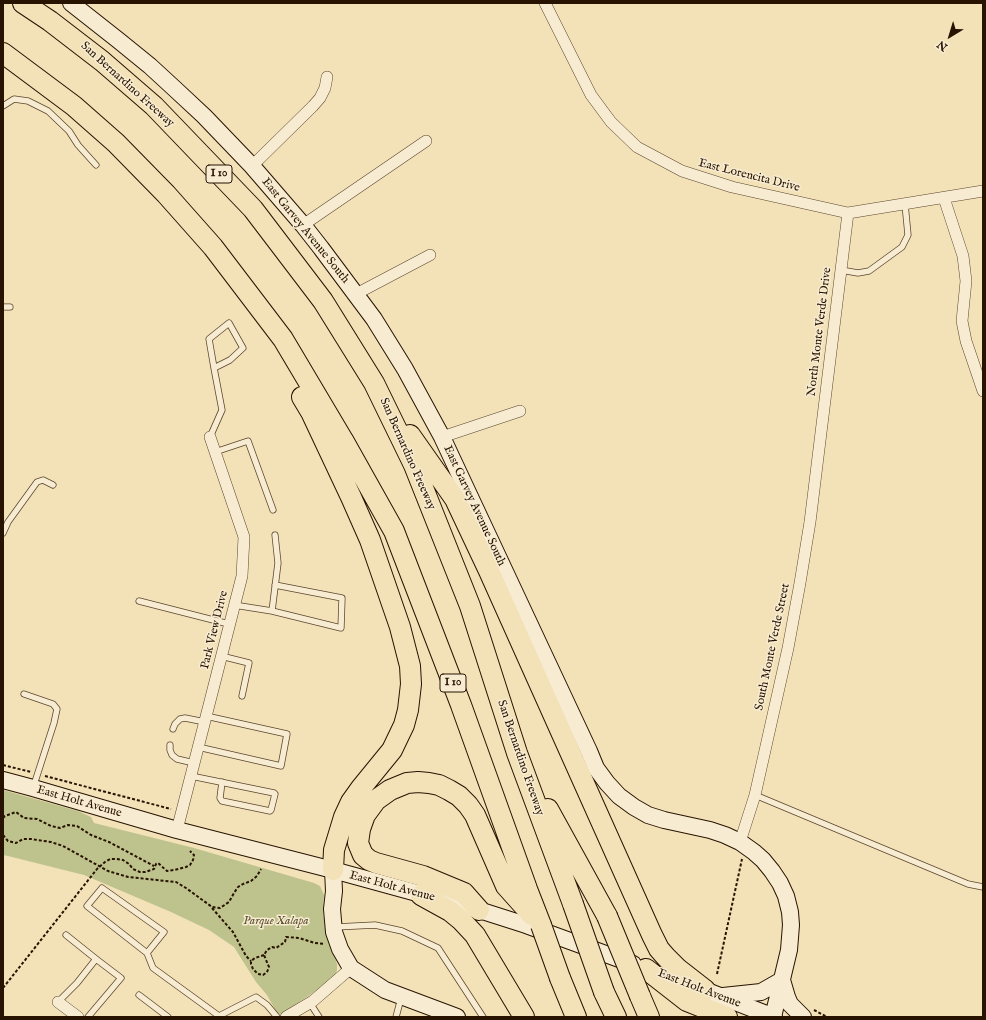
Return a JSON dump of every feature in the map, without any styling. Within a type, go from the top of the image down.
[{"type":"highway","name":"San Bernardino Freeway","points":[[23,3],[50,21],[102,61],[154,106],[253,209],[323,301],[374,383],[414,464],[470,606],[517,753],[604,992],[616,1017]]},
{"type":"highway","name":"I 10","points":[[3,53],[74,106],[116,143],[166,194],[213,247],[283,339],[343,440],[394,531],[458,698],[527,889],[576,1017]]},
{"type":"highway","points":[[213,247],[311,412],[351,497],[370,540],[400,627],[410,666],[411,684],[408,710],[404,725],[392,750],[361,788],[351,802],[344,816],[334,850],[333,870]]},
{"type":"highway","points":[[374,383],[455,499],[659,949],[678,969],[712,993]]},
{"type":"highway","points":[[517,753],[607,916],[650,1017]]},
{"type":"highway","points":[[479,910],[464,893],[423,876],[376,863],[363,855],[358,844],[362,822],[376,800],[390,790],[408,783],[418,782],[439,785],[459,796],[475,815],[506,886],[541,925]]},
{"type":"highway","points":[[421,895],[450,911],[475,935],[524,1017]]},
{"type":"highway","points":[[646,968],[687,1001],[727,1017]]},
{"type":"street","name":"East Garvey Avenue South","points":[[71,3],[124,44],[160,75],[204,116],[252,166],[303,225],[374,319],[401,362],[442,437],[596,768],[606,783],[619,796],[648,815],[710,830],[740,842],[763,860],[772,871],[786,896],[790,912],[791,926],[789,950],[773,1017]]},
{"type":"street","name":"East Lorencita Drive","points":[[545,3],[592,95],[611,122],[637,147],[682,171],[732,187],[848,213],[983,192]]},
{"type":"street","points":[[252,166],[313,106],[322,93],[327,77]]},
{"type":"street","points":[[303,225],[426,141]]},
{"type":"street","points":[[944,198],[963,256],[966,281],[962,321],[966,341],[983,390]]},
{"type":"street","name":"North Monte Verde Drive","points":[[818,455],[848,213]]},
{"type":"street","points":[[356,294],[430,255]]},
{"type":"street","points":[[442,437],[520,411]]},
{"type":"street","name":"Park View Drive","points":[[177,830],[242,576],[244,537],[210,437]]},
{"type":"street","name":"South Monte Verde Street","points":[[740,842],[755,795],[788,648],[810,522],[818,455]]},
{"type":"street","name":"East Holt Avenue","points":[[3,780],[35,781],[177,830],[333,870],[479,910],[646,968],[773,1017]]},
{"type":"street","points":[[333,870],[334,892],[332,909],[334,927],[340,949],[351,968],[385,990],[457,1017]]},
{"type":"street","points":[[292,1015],[310,1003],[351,968]]},
{"type":"street","points":[[712,993],[761,992],[782,980],[790,1004],[803,1017]]},
{"type":"street","points":[[58,1002],[75,1016]]},
{"type":"lane","points":[[3,106],[14,100],[28,101],[48,110],[69,130],[78,145],[96,165]]},
{"type":"lane","points":[[841,270],[858,273],[869,271],[902,247],[908,235],[905,204]]},
{"type":"lane","points":[[3,307],[10,307]]},
{"type":"lane","points":[[210,437],[222,410],[214,368],[209,339],[229,323],[243,348],[230,360],[214,368]]},
{"type":"lane","points":[[215,452],[248,441],[273,510]]},
{"type":"lane","points":[[3,532],[8,522],[37,482],[43,480],[53,485]]},
{"type":"lane","points":[[272,611],[278,563],[275,535]]},
{"type":"lane","points":[[234,605],[272,611],[340,628],[342,598],[275,585]]},
{"type":"lane","points":[[139,602],[230,624]]},
{"type":"lane","points":[[221,656],[249,663],[242,696]]},
{"type":"lane","points":[[24,694],[53,704],[57,709],[54,723],[35,781]]},
{"type":"lane","points":[[173,729],[175,724],[180,719],[185,718],[205,719],[287,734],[282,766],[198,747]]},
{"type":"lane","points":[[170,745],[172,755],[177,759],[194,763]]},
{"type":"lane","points":[[191,776],[222,782],[274,793],[271,810],[222,801],[220,798],[222,782]]},
{"type":"lane","points":[[755,795],[968,884],[983,887]]},
{"type":"lane","points":[[147,953],[164,932],[102,888],[87,906],[147,953],[153,968],[219,1016],[256,997],[267,1005],[277,1017]]},
{"type":"lane","points":[[334,927],[375,925],[402,931],[438,948],[483,1017]]},
{"type":"lane","points":[[66,935],[121,978],[88,1017]]},
{"type":"lane","points":[[58,1002],[77,983],[96,959]]},
{"type":"lane","points":[[139,994],[168,1017]]},
{"type":"lane","points":[[396,1017],[402,996]]},
{"type":"lane","points":[[310,1003],[319,1017]]},
{"type":"path","points":[[3,765],[35,781],[171,808]]},
{"type":"path","points":[[3,818],[16,812],[24,818],[37,818],[51,826],[60,828],[77,826],[91,835],[110,842],[154,866]]},
{"type":"path","points":[[3,835],[8,841],[16,843],[31,839],[51,842],[63,846],[108,871],[128,877],[176,882],[212,907],[233,932],[246,956],[252,961],[251,964],[253,969],[258,974],[263,975],[267,972],[269,967],[264,955]]},
{"type":"path","points":[[3,988],[104,862],[110,859],[123,860],[129,864],[133,870],[140,872],[154,869],[156,864],[167,870],[174,870],[190,865],[194,855],[190,851]]},
{"type":"path","points":[[212,907],[220,908],[229,902],[238,887],[251,881],[261,870]]},
{"type":"path","points":[[252,961],[254,958],[264,955],[267,950],[272,947],[276,948],[284,942],[286,937],[299,938],[315,943],[326,944]]},
{"type":"green space","name":"Parque Xalapa","points":[[3,790],[78,811],[91,817],[94,823],[194,848],[320,886],[324,895],[323,911],[325,928],[337,964],[335,977],[281,1014],[277,1013],[267,995],[256,982],[234,947],[209,930],[84,875],[3,855]]}]
